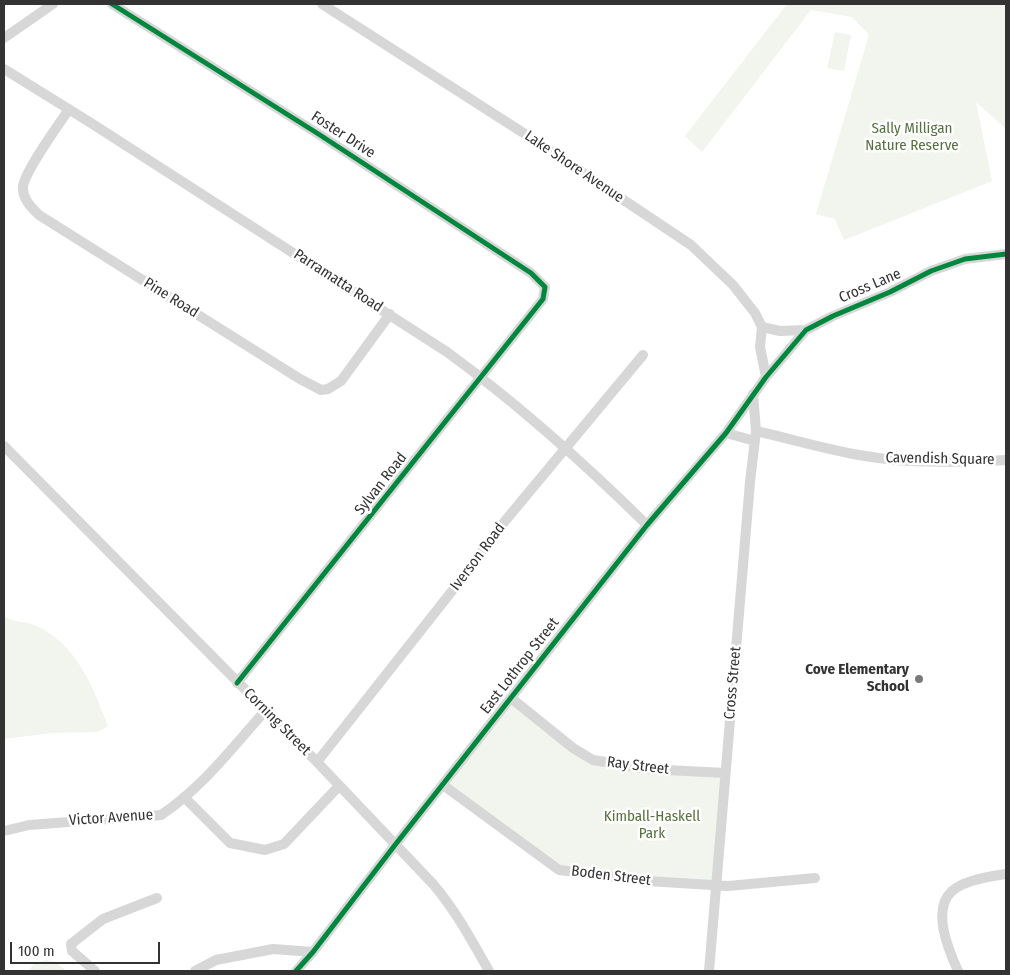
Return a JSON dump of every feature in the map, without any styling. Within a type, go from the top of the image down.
[{"type":"street","points":[[4,38],[53,4]]},
{"type":"street","name":"Foster Drive","points":[[112,4],[320,134],[531,272],[545,287],[542,299]]},
{"type":"street","name":"Lake Shore Avenue","points":[[322,4],[525,134],[691,245],[733,285],[755,313],[762,327]]},
{"type":"street","name":"Parramatta Road","points":[[4,69],[447,352],[481,377],[565,448],[595,474],[647,525]]},
{"type":"street","name":"Pine Road","points":[[69,109],[30,170],[24,186],[24,195],[28,205],[48,220],[300,379],[321,390],[328,389],[341,381],[390,314]]},
{"type":"street","name":"Cross Lane","points":[[766,377],[806,330],[833,316],[890,292],[931,271],[965,259],[1006,254]]},
{"type":"street","name":"Sylvan Road","points":[[237,683],[542,299]]},
{"type":"street","points":[[766,377],[760,347],[762,327],[780,331],[806,330]]},
{"type":"street","name":"Iverson Road","points":[[317,762],[505,521],[644,355]]},
{"type":"street","name":"East Lothrop Street","points":[[296,971],[313,952],[647,525],[726,433],[766,377]]},
{"type":"street","name":"Cross Street","points":[[709,971],[750,482],[756,436],[753,394]]},
{"type":"street","name":"Cavendish Square","points":[[726,433],[740,438],[756,436],[867,457],[924,462],[1006,460]]},
{"type":"street","name":"Corning Street","points":[[4,446],[317,762],[395,845],[449,904],[489,971]]},
{"type":"street","name":"Ray Street","points":[[511,698],[573,748],[593,760],[648,769],[726,774]]},
{"type":"street","name":"Victor Avenue","points":[[4,831],[30,824],[161,815],[202,780],[266,711]]},
{"type":"street","name":"Boden Street","points":[[443,785],[559,870],[647,880],[728,886],[815,878]]},
{"type":"street","points":[[184,797],[230,844],[265,850],[284,844],[339,786]]},
{"type":"street","points":[[958,971],[944,935],[944,901],[952,891],[971,882],[1006,874]]},
{"type":"street","points":[[95,971],[72,951],[71,944],[104,919],[157,898]]},
{"type":"street","points":[[195,971],[216,960],[273,949],[313,952]]},
{"type":"green space","name":"Sally Milligan Nature Reserve","points":[[787,4],[1006,4],[1006,129],[976,102],[992,181],[844,240],[835,219],[816,214],[869,35],[852,17],[811,10],[702,152],[685,136]]},
{"type":"green space","points":[[835,32],[851,35],[844,71],[827,68]]},
{"type":"green space","points":[[4,616],[12,620],[37,626],[63,644],[82,669],[108,726],[98,732],[52,733],[4,739]]},
{"type":"green space","name":"Kimball-Haskell Park","points":[[511,698],[573,748],[609,763],[725,773],[716,885],[559,870],[446,790]]},
{"type":"green space","points":[[46,960],[57,963],[66,971],[28,971],[34,964]]},
{"type":"cycle path","points":[[112,4],[320,135],[531,273],[545,287],[543,299],[237,683]]},
{"type":"cycle path","points":[[296,971],[313,952],[647,525],[726,433],[766,377],[806,330],[931,271],[965,259],[1006,254]]},
{"type":"place","name":"Cove Elementary School","points":[[919,679]]}]
